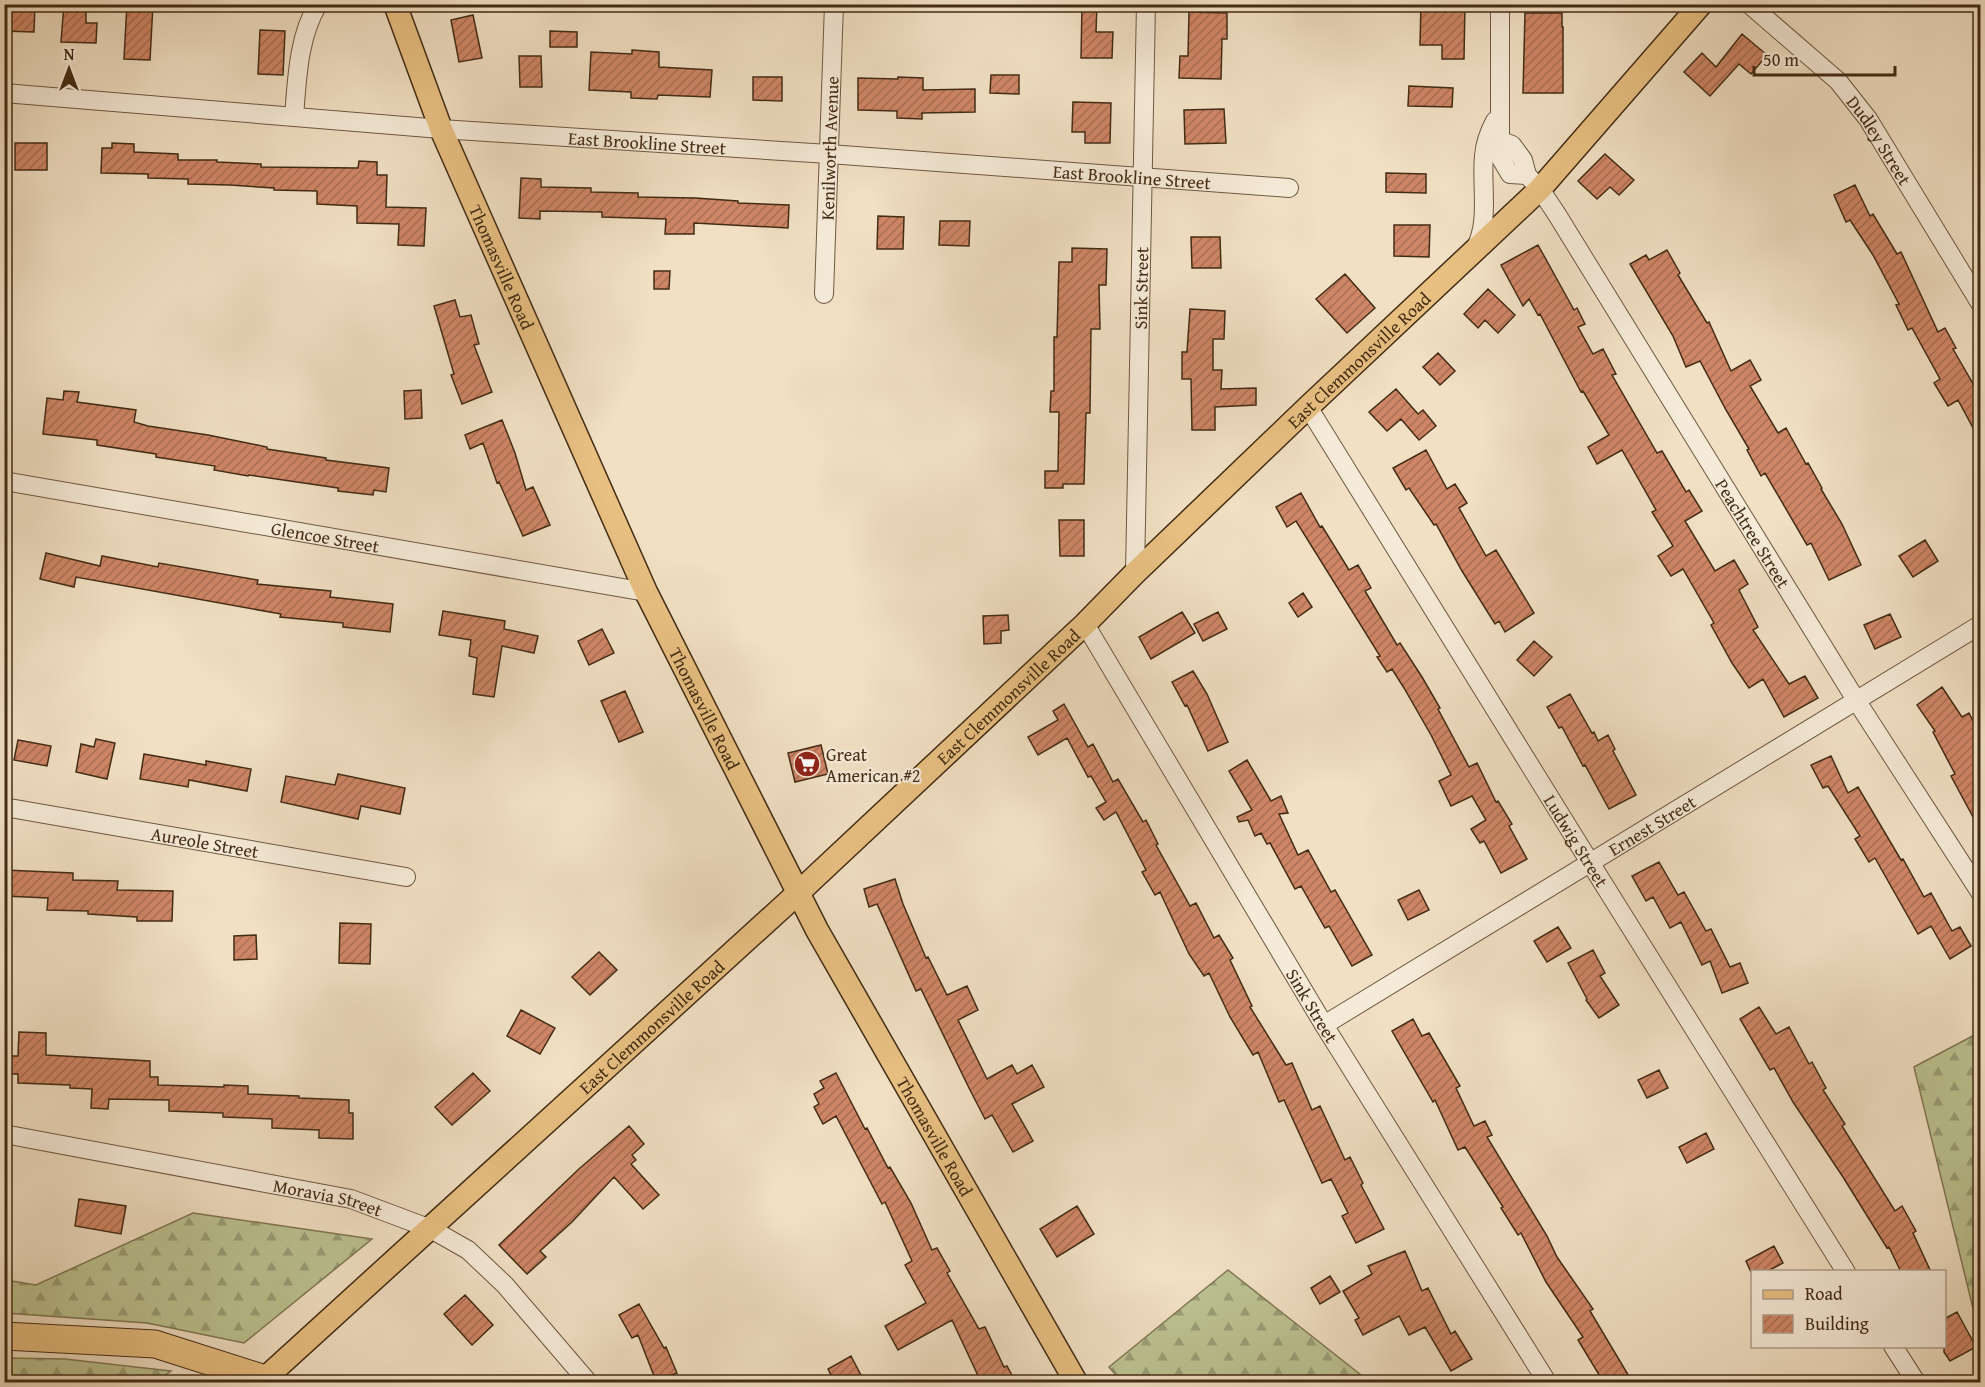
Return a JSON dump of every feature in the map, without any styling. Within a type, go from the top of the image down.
[{"type":"highway","points":[[4,1336],[155,1344],[266,1381]]},
{"type":"main road","name":"Thomasville Road","points":[[394,4],[441,129],[646,592],[798,893],[1076,1383]]},
{"type":"main road","name":"East Clemmonsville Road","points":[[266,1381],[798,893],[1085,624],[1308,407],[1473,252],[1534,182],[1701,4]]},
{"type":"street","points":[[294,117],[298,66],[304,38],[318,4]]},
{"type":"street","name":"Kenilworth Avenue","points":[[824,294],[834,4]]},
{"type":"street","name":"Sink Street","points":[[1135,573],[1146,4]]},
{"type":"street","points":[[1500,4],[1498,140],[1500,157],[1510,174],[1534,182]]},
{"type":"street","name":"Dudley Street","points":[[1749,4],[1838,81],[1868,119],[1980,303]]},
{"type":"street","name":"East Brookline Street","points":[[4,93],[441,129],[829,154],[1289,188]]},
{"type":"street","points":[[1473,252],[1482,230],[1484,154],[1489,133],[1499,114]]},
{"type":"street","name":"Peachtree Street","points":[[1534,182],[1621,316],[1856,700],[1980,892]]},
{"type":"street","name":"Ludwig Street","points":[[1308,407],[1845,1270]]},
{"type":"street","name":"Glencoe Street","points":[[4,481],[646,592]]},
{"type":"street","name":"Sink Street","points":[[1085,624],[1324,1025],[1547,1383]]},
{"type":"street","name":"Ernest Street","points":[[1324,1025],[1980,625]]},
{"type":"street","name":"Aureole Street","points":[[4,807],[406,877]]},
{"type":"street","name":"Moravia Street","points":[[4,1134],[351,1199],[431,1229],[468,1250],[506,1285],[588,1383]]},
{"type":"street","points":[[1894,1348],[1916,1383]]},
{"type":"green space","points":[[1980,1032],[1980,1337],[1914,1067]]},
{"type":"green space","points":[[193,1213],[372,1239],[244,1343],[147,1323],[5,1313],[5,1280],[36,1285]]},
{"type":"green space","points":[[1228,1270],[1361,1375],[1366,1382],[1122,1382],[1109,1367]]},
{"type":"green space","points":[[5,1358],[65,1359],[171,1371],[156,1382],[5,1382]]},
{"type":"building","points":[[4,4],[35,4],[34,32],[4,31]]},
{"type":"building","points":[[64,4],[86,4],[86,23],[97,23],[96,43],[61,42]]},
{"type":"building","points":[[127,4],[153,4],[150,60],[124,59]]},
{"type":"building","points":[[1082,4],[1097,4],[1096,32],[1113,32],[1112,58],[1081,58]]},
{"type":"building","points":[[1421,4],[1465,4],[1464,59],[1442,59],[1442,45],[1420,45]]},
{"type":"building","points":[[1189,12],[1227,13],[1227,39],[1222,39],[1221,79],[1179,78],[1180,56],[1188,56]]},
{"type":"building","points":[[1525,13],[1562,13],[1563,93],[1523,93]]},
{"type":"building","points":[[473,15],[482,58],[459,62],[451,20]]},
{"type":"building","points":[[260,30],[285,31],[283,75],[258,74]]},
{"type":"building","points":[[550,31],[577,32],[577,47],[550,47]]},
{"type":"building","points":[[1742,34],[1767,55],[1751,74],[1739,64],[1710,96],[1684,72],[1702,53],[1716,67]]},
{"type":"building","points":[[632,50],[659,52],[659,67],[712,70],[710,97],[658,95],[657,99],[631,98],[631,92],[589,90],[591,52],[632,54]]},
{"type":"building","points":[[519,56],[541,56],[542,87],[520,87]]},
{"type":"building","points":[[991,75],[1019,75],[1019,94],[990,93]]},
{"type":"building","points":[[753,77],[782,77],[782,101],[753,100]]},
{"type":"building","points":[[898,77],[923,78],[923,90],[975,89],[975,112],[922,113],[922,119],[897,118],[897,111],[858,110],[858,78],[898,79]]},
{"type":"building","points":[[1409,86],[1453,88],[1452,107],[1408,106]]},
{"type":"building","points":[[1073,102],[1111,103],[1110,143],[1085,143],[1085,132],[1072,132]]},
{"type":"building","points":[[1224,109],[1226,143],[1185,144],[1184,110]]},
{"type":"building","points":[[15,143],[47,143],[47,170],[15,170]]},
{"type":"building","points":[[112,143],[134,144],[134,152],[178,154],[178,160],[217,160],[217,162],[261,164],[261,167],[358,168],[359,161],[377,162],[377,175],[387,175],[386,207],[426,208],[424,246],[398,245],[399,224],[357,223],[357,206],[317,204],[317,191],[188,184],[188,179],[148,178],[148,174],[101,173],[102,148],[112,148]]},
{"type":"building","points":[[1605,154],[1634,180],[1619,195],[1610,187],[1597,199],[1578,181]]},
{"type":"building","points":[[1386,173],[1426,174],[1426,193],[1386,192]]},
{"type":"building","points":[[521,178],[541,179],[541,187],[591,188],[591,192],[638,193],[638,197],[695,198],[789,205],[788,228],[694,223],[694,234],[665,234],[666,219],[602,217],[602,212],[540,211],[540,219],[519,218]]},
{"type":"building","points":[[1855,185],[1870,216],[1873,214],[1897,254],[1901,252],[1938,332],[1945,328],[1956,348],[1953,349],[1980,396],[1980,441],[1958,400],[1948,406],[1934,383],[1940,379],[1912,328],[1908,330],[1896,305],[1899,304],[1873,255],[1850,220],[1846,222],[1834,195]]},
{"type":"building","points":[[878,216],[904,217],[903,249],[877,249]]},
{"type":"building","points":[[940,221],[970,221],[969,246],[939,245]]},
{"type":"building","points":[[1394,225],[1430,225],[1429,257],[1394,256]]},
{"type":"building","points":[[1191,237],[1220,237],[1221,268],[1192,268]]},
{"type":"building","points":[[1538,245],[1574,310],[1577,308],[1585,324],[1578,327],[1593,354],[1603,349],[1616,374],[1612,375],[1657,453],[1662,451],[1686,492],[1689,490],[1702,511],[1685,521],[1715,571],[1734,560],[1748,584],[1739,590],[1758,627],[1753,630],[1789,684],[1805,676],[1818,698],[1784,717],[1763,679],[1749,688],[1732,663],[1711,625],[1714,623],[1683,569],[1671,576],[1658,556],[1673,546],[1652,512],[1656,510],[1622,450],[1597,464],[1588,447],[1609,435],[1583,391],[1581,392],[1540,314],[1538,315],[1529,299],[1523,306],[1501,265]]},
{"type":"building","points":[[1072,248],[1107,249],[1106,285],[1099,285],[1100,329],[1091,329],[1090,413],[1086,413],[1084,484],[1063,484],[1063,488],[1045,488],[1045,471],[1058,471],[1059,412],[1050,412],[1051,391],[1054,391],[1054,337],[1057,337],[1059,262],[1072,262]]},
{"type":"building","points":[[1667,250],[1680,273],[1678,275],[1707,323],[1709,322],[1731,371],[1750,360],[1761,380],[1750,386],[1778,433],[1786,428],[1806,464],[1808,463],[1842,524],[1861,565],[1829,580],[1811,543],[1807,545],[1765,473],[1761,476],[1747,450],[1749,449],[1700,361],[1686,367],[1673,336],[1630,264],[1646,255],[1649,260]]},
{"type":"building","points":[[654,271],[670,271],[669,289],[654,289]]},
{"type":"building","points":[[1345,274],[1375,308],[1347,333],[1316,299]]},
{"type":"building","points":[[1488,289],[1515,315],[1498,333],[1485,320],[1478,328],[1464,314]]},
{"type":"building","points":[[455,300],[460,317],[471,315],[479,344],[474,345],[492,392],[462,404],[451,375],[454,374],[434,306]]},
{"type":"building","points":[[1190,309],[1225,311],[1224,339],[1213,339],[1213,370],[1222,370],[1221,389],[1256,388],[1256,405],[1215,407],[1215,430],[1192,430],[1191,379],[1182,379],[1182,352],[1187,352]]},
{"type":"building","points":[[1438,353],[1455,371],[1440,385],[1423,367]]},
{"type":"building","points":[[1396,389],[1418,414],[1423,410],[1436,426],[1419,440],[1401,419],[1387,431],[1369,412]]},
{"type":"building","points":[[421,390],[422,418],[405,419],[404,391]]},
{"type":"building","points":[[64,391],[79,392],[77,402],[136,410],[134,422],[148,426],[208,435],[267,447],[267,449],[326,458],[326,460],[389,468],[386,492],[374,490],[373,495],[338,491],[338,488],[248,476],[214,470],[215,466],[97,445],[97,440],[43,434],[47,398],[63,400]]},
{"type":"building","points":[[502,420],[526,490],[533,487],[550,525],[523,536],[499,482],[497,483],[483,443],[470,449],[465,435]]},
{"type":"building","points":[[1426,450],[1447,489],[1455,484],[1467,503],[1459,508],[1486,556],[1496,550],[1534,613],[1505,632],[1499,621],[1495,624],[1436,524],[1434,525],[1409,488],[1406,490],[1393,468]]},
{"type":"building","points":[[1301,493],[1320,527],[1322,526],[1349,570],[1358,565],[1371,588],[1365,591],[1397,645],[1400,643],[1422,677],[1469,767],[1477,763],[1496,802],[1498,801],[1512,824],[1509,826],[1527,859],[1501,873],[1484,841],[1480,843],[1471,829],[1486,820],[1472,796],[1451,806],[1439,781],[1451,775],[1404,688],[1392,669],[1387,672],[1377,657],[1380,656],[1296,521],[1287,527],[1276,507]]},
{"type":"building","points":[[1059,520],[1084,520],[1084,556],[1060,556]]},
{"type":"building","points":[[1925,540],[1938,561],[1913,577],[1899,556]]},
{"type":"building","points":[[46,553],[100,566],[102,556],[158,567],[159,563],[258,580],[257,584],[331,591],[330,597],[393,604],[390,632],[343,627],[343,623],[280,617],[281,614],[76,577],[74,587],[40,579]]},
{"type":"building","points":[[1303,593],[1312,607],[1298,617],[1289,603]]},
{"type":"building","points":[[443,611],[505,621],[504,629],[538,636],[534,653],[502,646],[494,697],[473,694],[477,658],[469,656],[471,640],[439,635]]},
{"type":"building","points":[[1182,612],[1195,633],[1151,659],[1139,637]]},
{"type":"building","points":[[1218,612],[1227,629],[1203,641],[1194,624]]},
{"type":"building","points":[[1890,614],[1901,637],[1875,649],[1864,625]]},
{"type":"building","points":[[1008,615],[1009,630],[1001,631],[1001,643],[984,644],[983,616]]},
{"type":"building","points":[[602,629],[614,653],[589,665],[578,641]]},
{"type":"building","points":[[1534,641],[1552,657],[1534,676],[1517,660]]},
{"type":"building","points":[[1193,671],[1207,694],[1228,742],[1208,751],[1187,705],[1185,706],[1172,682]]},
{"type":"building","points":[[1942,687],[1962,717],[1969,713],[1980,735],[1980,830],[1951,776],[1955,774],[1933,732],[1935,731],[1917,705]]},
{"type":"building","points":[[625,691],[643,732],[619,742],[601,701]]},
{"type":"building","points":[[1570,694],[1598,741],[1608,735],[1615,749],[1613,751],[1636,795],[1609,809],[1562,727],[1559,728],[1547,707]]},
{"type":"building","points":[[1064,704],[1088,747],[1093,744],[1113,782],[1118,779],[1143,822],[1146,820],[1158,844],[1156,845],[1190,906],[1196,903],[1214,938],[1219,935],[1233,958],[1230,960],[1252,1006],[1250,1007],[1286,1065],[1292,1063],[1312,1110],[1320,1106],[1345,1160],[1350,1157],[1363,1183],[1361,1185],[1384,1229],[1356,1243],[1342,1216],[1348,1213],[1331,1179],[1322,1183],[1284,1100],[1279,1102],[1258,1052],[1253,1055],[1230,1017],[1209,973],[1204,976],[1189,954],[1160,892],[1155,895],[1142,872],[1146,870],[1116,812],[1104,820],[1096,808],[1106,802],[1091,776],[1088,777],[1067,738],[1038,755],[1028,737],[1058,720],[1053,711]]},
{"type":"building","points":[[96,739],[115,743],[107,779],[76,772],[81,744],[94,747]]},
{"type":"building","points":[[18,740],[51,746],[47,766],[14,760]]},
{"type":"building","points":[[821,745],[828,774],[795,782],[788,753]]},
{"type":"building","points":[[144,754],[206,765],[206,761],[251,769],[247,791],[189,780],[188,787],[140,779]]},
{"type":"building","points":[[1831,756],[1848,793],[1858,787],[1924,897],[1931,893],[1952,931],[1960,927],[1971,946],[1950,959],[1931,926],[1918,934],[1875,858],[1869,862],[1855,839],[1860,836],[1828,786],[1823,788],[1811,765]]},
{"type":"building","points":[[1247,760],[1271,801],[1281,796],[1288,813],[1279,814],[1298,855],[1308,850],[1331,892],[1335,890],[1372,955],[1352,966],[1329,926],[1325,928],[1301,886],[1295,889],[1270,843],[1267,844],[1261,833],[1255,836],[1248,820],[1239,822],[1237,817],[1252,810],[1229,771]]},
{"type":"building","points":[[338,774],[405,788],[400,814],[361,806],[358,819],[281,802],[286,776],[335,785]]},
{"type":"building","points":[[1659,862],[1678,895],[1684,892],[1706,931],[1711,929],[1730,967],[1740,963],[1748,983],[1722,993],[1710,961],[1702,965],[1681,922],[1670,928],[1653,897],[1646,901],[1632,876]]},
{"type":"building","points":[[4,870],[73,873],[73,880],[118,881],[117,890],[173,891],[172,921],[137,921],[137,917],[88,914],[88,911],[47,910],[48,898],[4,896]]},
{"type":"building","points":[[895,879],[926,958],[928,957],[947,995],[967,986],[978,1010],[958,1020],[987,1079],[1012,1065],[1017,1074],[1032,1065],[1044,1087],[1012,1104],[1033,1141],[1013,1152],[992,1115],[985,1119],[921,989],[916,991],[877,904],[869,907],[864,889]]},
{"type":"building","points":[[1419,890],[1429,910],[1408,920],[1398,900]]},
{"type":"building","points":[[340,923],[371,924],[370,964],[339,963]]},
{"type":"building","points":[[1558,927],[1571,948],[1547,962],[1534,941]]},
{"type":"building","points":[[256,935],[257,959],[234,960],[234,936]]},
{"type":"building","points":[[1593,950],[1605,973],[1600,976],[1619,1005],[1599,1018],[1586,1000],[1568,963]]},
{"type":"building","points":[[599,952],[617,970],[590,995],[572,977]]},
{"type":"building","points":[[1759,1007],[1776,1034],[1789,1027],[1809,1064],[1812,1062],[1826,1088],[1823,1090],[1845,1124],[1842,1126],[1895,1211],[1902,1206],[1916,1231],[1913,1233],[1930,1270],[1900,1270],[1889,1247],[1887,1248],[1793,1102],[1774,1068],[1770,1070],[1740,1019]]},
{"type":"building","points":[[521,1010],[555,1028],[540,1054],[507,1036]]},
{"type":"building","points":[[1413,1019],[1422,1036],[1429,1033],[1460,1086],[1456,1088],[1474,1126],[1485,1121],[1492,1135],[1487,1137],[1547,1236],[1557,1257],[1593,1309],[1590,1311],[1633,1383],[1604,1383],[1578,1340],[1583,1337],[1546,1282],[1521,1233],[1518,1235],[1465,1147],[1458,1150],[1435,1100],[1433,1102],[1392,1031]]},
{"type":"building","points":[[19,1032],[46,1033],[46,1055],[150,1061],[150,1077],[158,1077],[158,1085],[248,1086],[248,1094],[349,1100],[349,1113],[353,1113],[353,1139],[319,1138],[319,1130],[272,1128],[272,1119],[223,1117],[223,1113],[169,1111],[169,1100],[109,1099],[108,1109],[91,1108],[92,1089],[70,1088],[70,1085],[18,1083],[18,1074],[4,1074],[4,1056],[18,1056]]},
{"type":"building","points":[[1659,1070],[1668,1088],[1647,1098],[1638,1080]]},
{"type":"building","points":[[473,1073],[490,1091],[452,1125],[435,1107]]},
{"type":"building","points":[[836,1073],[865,1129],[867,1128],[888,1168],[890,1167],[911,1203],[932,1250],[937,1248],[950,1271],[947,1273],[979,1329],[985,1327],[1004,1367],[1007,1366],[1016,1383],[975,1383],[980,1380],[952,1320],[898,1350],[885,1326],[926,1303],[905,1265],[912,1261],[885,1202],[882,1204],[836,1116],[823,1124],[814,1107],[819,1104],[814,1094],[824,1088],[820,1081]]},
{"type":"building","points":[[629,1126],[644,1144],[632,1155],[636,1160],[631,1164],[659,1195],[643,1209],[614,1177],[572,1222],[540,1251],[546,1257],[527,1274],[499,1245],[580,1168]]},
{"type":"building","points":[[1706,1133],[1714,1149],[1687,1163],[1679,1147]]},
{"type":"building","points":[[79,1199],[126,1206],[121,1234],[75,1226]]},
{"type":"building","points":[[1077,1206],[1094,1234],[1057,1257],[1040,1229]]},
{"type":"building","points":[[1774,1246],[1783,1263],[1770,1270],[1751,1270],[1751,1272],[1746,1261]]},
{"type":"building","points":[[1405,1251],[1422,1291],[1428,1288],[1451,1334],[1455,1331],[1472,1359],[1451,1371],[1425,1327],[1409,1335],[1399,1316],[1363,1335],[1355,1320],[1359,1318],[1343,1291],[1372,1274],[1368,1266]]},
{"type":"building","points":[[1330,1276],[1340,1292],[1320,1304],[1311,1288]]},
{"type":"building","points":[[465,1295],[493,1325],[472,1345],[444,1314]]},
{"type":"building","points":[[639,1304],[664,1348],[666,1347],[677,1373],[656,1381],[638,1335],[632,1338],[619,1315]]},
{"type":"building","points":[[1957,1312],[1976,1347],[1950,1361],[1944,1352],[1946,1318]]},
{"type":"building","points":[[851,1356],[865,1383],[835,1383],[828,1369]]},
{"type":"place","name":"Great American #2","points":[[807,764]]}]
